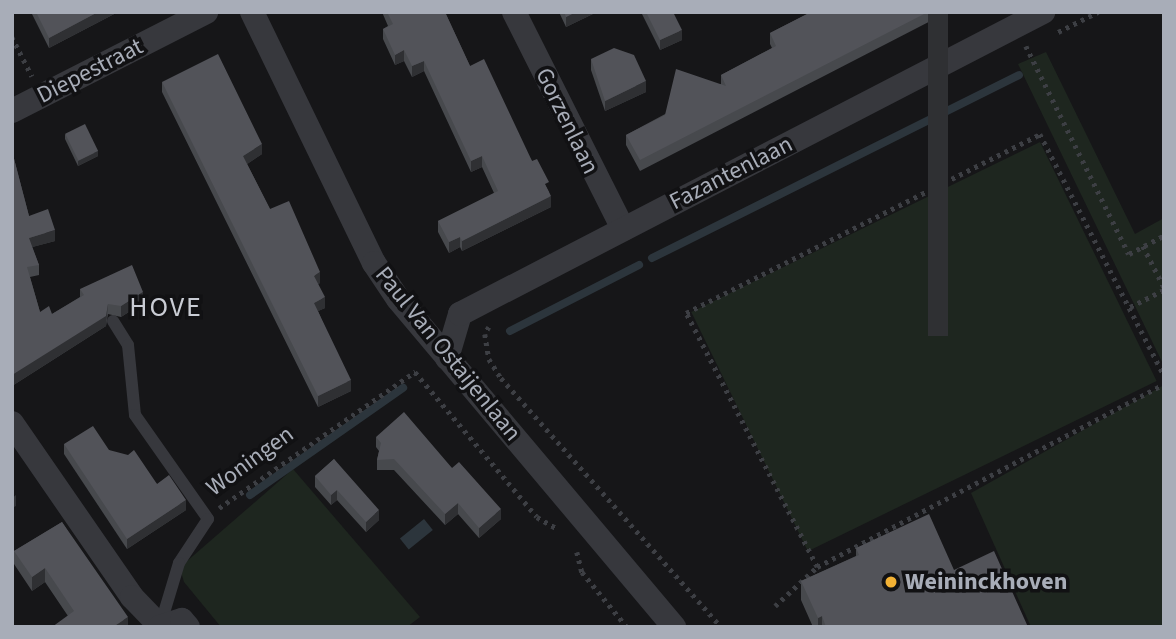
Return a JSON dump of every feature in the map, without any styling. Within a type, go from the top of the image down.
[{"type":"street","name":"Diepestraat","points":[[12,111],[206,12]]},
{"type":"street","name":"Paul Van Ostaijenlaan","points":[[252,12],[374,263],[447,358],[674,627]]},
{"type":"street","name":"Gorzenlaan","points":[[514,12],[623,229]]},
{"type":"street","name":"Fazantenlaan","points":[[447,358],[460,314],[1043,12]]},
{"type":"street","points":[[12,424],[132,597],[160,626],[182,620],[188,627]]},
{"type":"lane","points":[[113,321],[128,345],[135,415],[208,519]]},
{"type":"lane","name":"Woningen","points":[[160,626],[179,563],[208,519]]},
{"type":"path","points":[[1017,26],[1129,254],[1164,235]]},
{"type":"path","points":[[12,37],[42,96]]},
{"type":"path","points":[[817,567],[686,313],[1040,134],[1164,375]]},
{"type":"path","points":[[1130,307],[1164,288],[1143,246]]},
{"type":"path","points":[[489,359],[500,378],[721,627]]},
{"type":"path","name":"Woningen","points":[[208,519],[247,486],[415,372],[537,517],[566,537]]},
{"type":"path","points":[[775,606],[817,567],[1164,384]]},
{"type":"path","points":[[571,543],[582,572],[627,627]]},
{"type":"shaded area","points":[[1046,52],[1135,234],[1164,218],[1164,366],[1018,64]]},
{"type":"shaded area","points":[[1040,142],[1157,381],[808,551],[691,312]]},
{"type":"shaded area","points":[[1164,385],[1164,627],[1031,627],[971,493]]},
{"type":"shaded area","points":[[293,469],[420,617],[407,627],[221,627],[184,582],[181,572],[186,562]]},
{"type":"shaded area","points":[[424,519],[433,530],[409,549],[400,539]]},
{"type":"building","points":[[36,12],[98,12],[49,38]]},
{"type":"building","points":[[387,12],[445,12],[470,66],[484,59],[532,161],[537,159],[549,182],[545,184],[551,196],[462,241],[460,237],[449,242],[438,221],[498,191],[482,156],[471,161],[424,61],[412,66],[404,50],[395,55],[383,29],[393,24]]},
{"type":"building","points":[[646,12],[673,12],[682,30],[660,40]]},
{"type":"building","points":[[811,12],[928,12],[640,160],[626,135],[665,115],[676,69],[726,86],[721,75],[776,46],[770,33]]},
{"type":"building","points":[[614,48],[634,55],[646,81],[605,101],[591,59]]},
{"type":"building","points":[[218,54],[262,144],[243,156],[270,209],[289,201],[320,272],[314,276],[325,297],[314,303],[351,380],[318,396],[162,82]]},
{"type":"building","points":[[85,124],[98,151],[78,161],[65,134]]},
{"type":"building","points":[[12,151],[29,216],[48,209],[55,230],[29,238],[39,265],[27,267],[40,312],[49,306],[52,314],[84,295],[80,289],[132,265],[143,292],[121,306],[108,304],[106,316],[12,375]]},
{"type":"building","points":[[404,412],[452,468],[459,462],[501,509],[479,528],[458,503],[445,514],[394,459],[377,460],[381,443],[376,437]]},
{"type":"building","points":[[93,426],[109,450],[128,455],[134,450],[157,484],[169,475],[186,500],[127,539],[64,444]]},
{"type":"building","points":[[334,459],[379,510],[366,522],[337,490],[331,495],[315,476]]},
{"type":"building","name":"Weininckhoven","points":[[929,514],[954,570],[994,551],[1028,627],[826,627],[822,616],[818,618],[801,581],[859,555],[856,548]]},
{"type":"building","points":[[62,522],[128,617],[113,627],[52,627],[74,611],[45,568],[32,577],[14,551]]},
{"type":"waterway","points":[[652,258],[1019,75]]},
{"type":"waterway","points":[[510,331],[639,265]]},
{"type":"waterway","points":[[250,495],[403,388]]},
{"type":"place","name":"Weininckhoven","points":[[891,582]]},
{"type":"district","name":"HOVE","points":[[166,307]]}]
